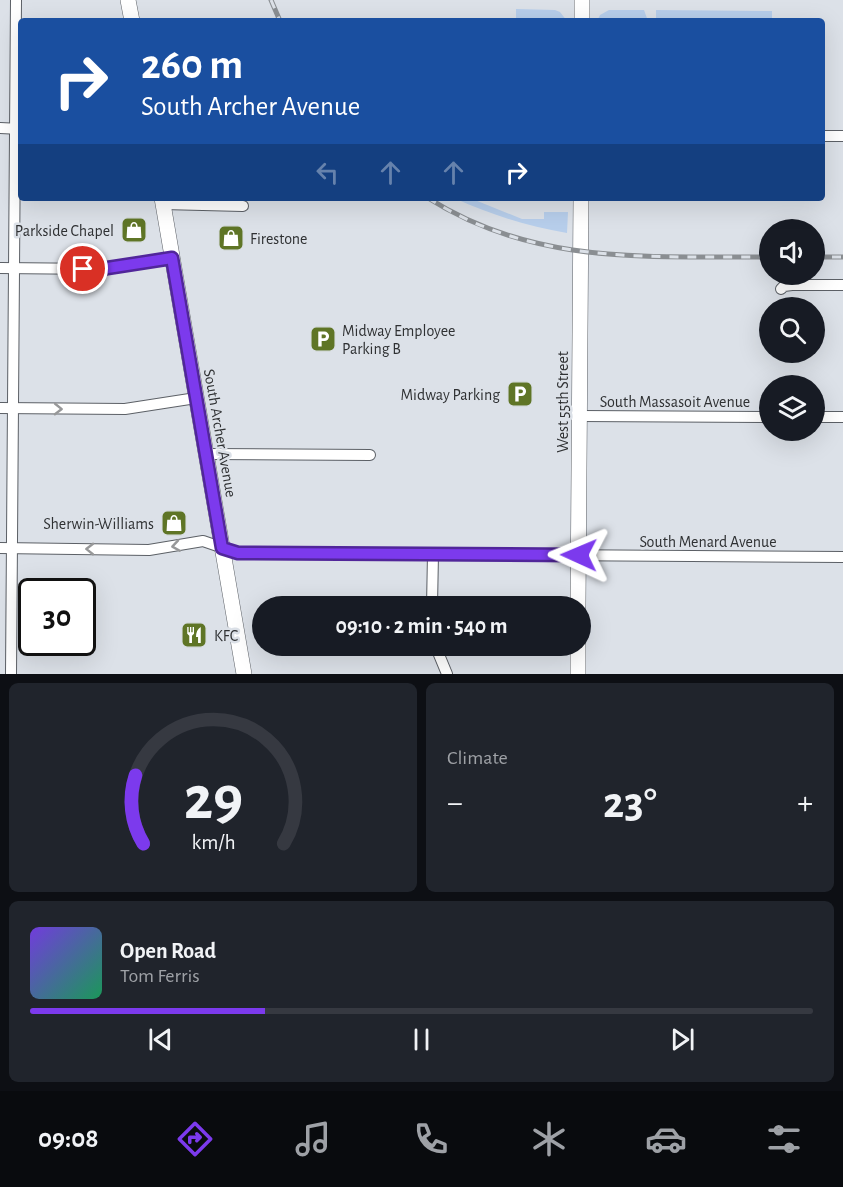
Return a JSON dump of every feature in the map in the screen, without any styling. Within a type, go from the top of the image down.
[{"type":"main road","points":[[128,0],[131,18]]},
{"type":"main road","points":[[582,0],[582,18]]},
{"type":"main road","name":"South Archer Avenue","points":[[162,201],[244,674]]},
{"type":"main road","name":"West 55th Street","points":[[578,596],[581,201]]},
{"type":"main road","points":[[578,656],[578,674]]},
{"type":"street","points":[[11,674],[14,268],[18,129],[16,0]]},
{"type":"street","points":[[0,128],[18,129]]},
{"type":"street","points":[[825,136],[843,136]]},
{"type":"street","points":[[162,201],[243,206]]},
{"type":"street","points":[[0,268],[101,269],[172,258]]},
{"type":"street","points":[[781,289],[792,285],[843,285]]},
{"type":"street","points":[[0,408],[125,409],[196,398]]},
{"type":"street","name":"South Massasoit Avenue","points":[[580,416],[759,417]]},
{"type":"street","points":[[825,417],[843,417]]},
{"type":"street","points":[[206,454],[370,455]]},
{"type":"street","name":"South Menard Avenue","points":[[0,548],[149,550],[203,541],[238,553],[843,557]]},
{"type":"street","points":[[432,596],[433,554]]},
{"type":"street","points":[[440,656],[447,674]]},
{"type":"shaded area","points":[[516,9],[555,10],[565,18],[516,18]]},
{"type":"shaded area","points":[[609,10],[644,10],[647,18],[598,18]]},
{"type":"shaded area","points":[[656,10],[772,11],[772,18],[656,18]]},
{"type":"shaded area","points":[[461,201],[477,201],[522,219],[544,219],[544,212],[568,212],[567,233],[537,227]]},
{"type":"railway","points":[[271,0],[279,18]]},
{"type":"railway","points":[[433,201],[468,220],[510,236],[551,246],[594,253],[637,256],[759,257]]},
{"type":"railway","points":[[825,257],[843,257]]},
{"type":"place","name":"Parkside Chapel","points":[[134,230]]},
{"type":"place","name":"Firestone","points":[[231,238]]},
{"type":"place","name":"Midway Employee Parking B","points":[[323,339]]},
{"type":"place","name":"Midway Parking","points":[[520,394]]},
{"type":"place","name":"Sherwin-Williams","points":[[174,523]]},
{"type":"place","name":"KFC","points":[[194,635]]},
{"type":"route","points":[[83,269],[101,269],[172,258],[222,548],[238,553],[579,555]]}]
